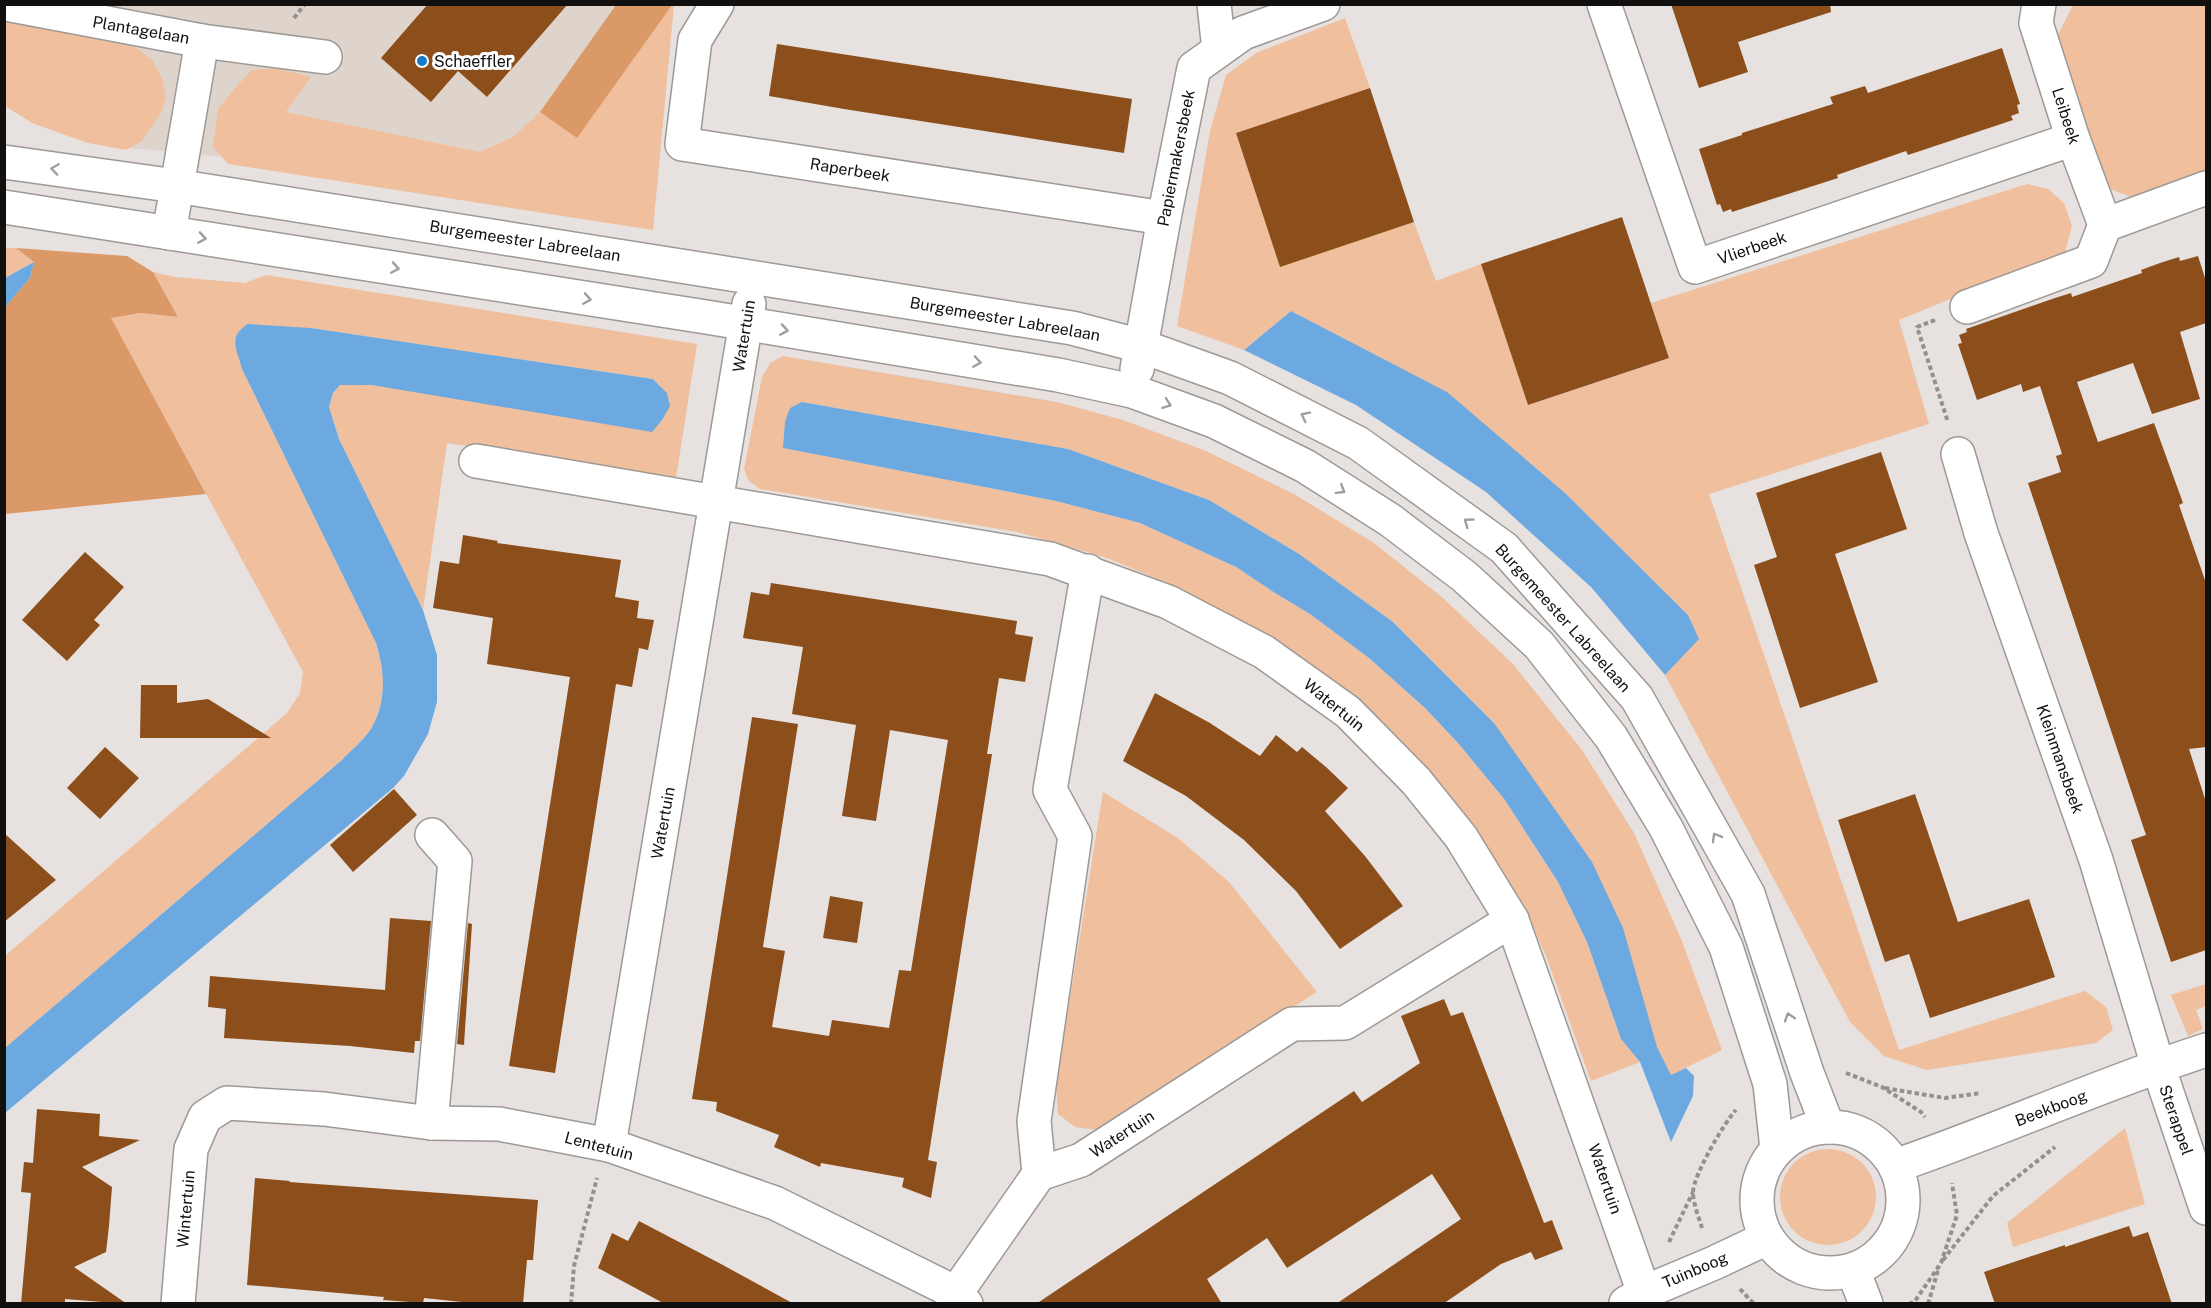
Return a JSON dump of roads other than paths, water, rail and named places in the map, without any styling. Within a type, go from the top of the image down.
[{"type":"street","name":"Plantagelaan","points":[[6,4],[202,40],[169,233]]},
{"type":"street","name":"Raperbeek","points":[[717,4],[694,40],[682,144],[1164,218]]},
{"type":"street","points":[[1214,4],[1219,50]]},
{"type":"street","name":"Papiermakersbeek","points":[[1132,392],[1194,68],[1243,33],[1323,4]]},
{"type":"street","name":"Vlierbeek","points":[[1604,4],[1695,267],[2073,139]]},
{"type":"street","name":"Leibeek","points":[[2038,4],[2036,23],[2073,139],[2105,225]]},
{"type":"street","points":[[202,40],[325,57]]},
{"type":"street","name":"Burgemeester Labreelaan","points":[[4,162],[176,186],[1072,328],[1141,346],[1230,378],[1358,443],[1504,548],[1637,698],[1748,894],[1828,1127]]},
{"type":"street","points":[[1967,307],[2091,261],[2105,225],[2206,188]]},
{"type":"street","points":[[4,207],[1058,375],[1132,392],[1214,421],[1305,466],[1390,520],[1465,577],[1539,645],[1611,737],[1666,828],[1726,947],[1770,1084],[1777,1149]]},
{"type":"street","name":"Watertuin","points":[[609,1145],[753,277]]},
{"type":"street","name":"Kleinmansbeek","points":[[1958,454],[1981,533],[2096,861],[2158,1066]]},
{"type":"street","name":"Watertuin","points":[[476,460],[1050,559],[1168,602],[1264,652],[1348,712],[1416,782],[1461,837],[1512,920],[1639,1300]]},
{"type":"street","points":[[961,1298],[1040,1174],[1034,1120],[1075,836],[1050,790],[1088,572]]},
{"type":"street","points":[[431,1123],[455,861],[432,835]]},
{"type":"street","name":"Watertuin","points":[[1040,1174],[1081,1160],[1292,1024],[1345,1023],[1512,920]]},
{"type":"street","name":"Beekboog","points":[[1895,1166],[2206,1050]]},
{"type":"street","name":"Sterappel","points":[[2158,1066],[2206,1208]]},
{"type":"street","name":"Lentetuin","points":[[205,1117],[227,1103],[324,1109],[431,1123],[499,1124],[609,1145],[775,1203],[961,1298]]},
{"type":"street","name":"Wintertuin","points":[[178,1304],[191,1149],[205,1117]]},
{"type":"street","points":[[1828,1127],[1848,1129],[1867,1137],[1883,1150],[1895,1166],[1903,1190],[1902,1215],[1893,1239],[1876,1258],[1854,1270],[1829,1274],[1804,1269],[1782,1257],[1767,1238],[1758,1216],[1756,1192],[1763,1169],[1777,1149],[1791,1137],[1809,1130],[1828,1127]]},
{"type":"street","name":"Tuinboog","points":[[1639,1300],[1767,1238]]},
{"type":"street","points":[[1854,1270],[1866,1304]]},
{"type":"water","points":[[34,262],[30,278],[5,307],[5,278]]},
{"type":"water","points":[[1291,311],[1447,392],[1565,493],[1688,615],[1699,639],[1665,675],[1591,587],[1486,492],[1356,405],[1244,350]]},
{"type":"water","points":[[248,324],[311,328],[653,379],[667,393],[670,406],[652,432],[372,385],[340,385],[333,393],[329,407],[339,439],[423,610],[437,655],[437,702],[428,734],[404,776],[393,788],[5,1113],[5,1048],[342,760],[371,729],[380,708],[383,675],[376,643],[242,369],[235,344],[238,334]]},
{"type":"water","points":[[802,402],[1068,449],[1209,500],[1299,554],[1393,622],[1494,723],[1592,862],[1623,928],[1657,1047],[1671,1075],[1686,1068],[1694,1076],[1693,1096],[1671,1142],[1640,1062],[1621,1039],[1587,942],[1558,882],[1505,800],[1458,743],[1425,708],[1369,658],[1310,614],[1236,567],[1140,523],[1056,501],[783,448],[785,422],[790,408]]},
{"type":"place","name":"Schaeffler","points":[[422,61]]}]
